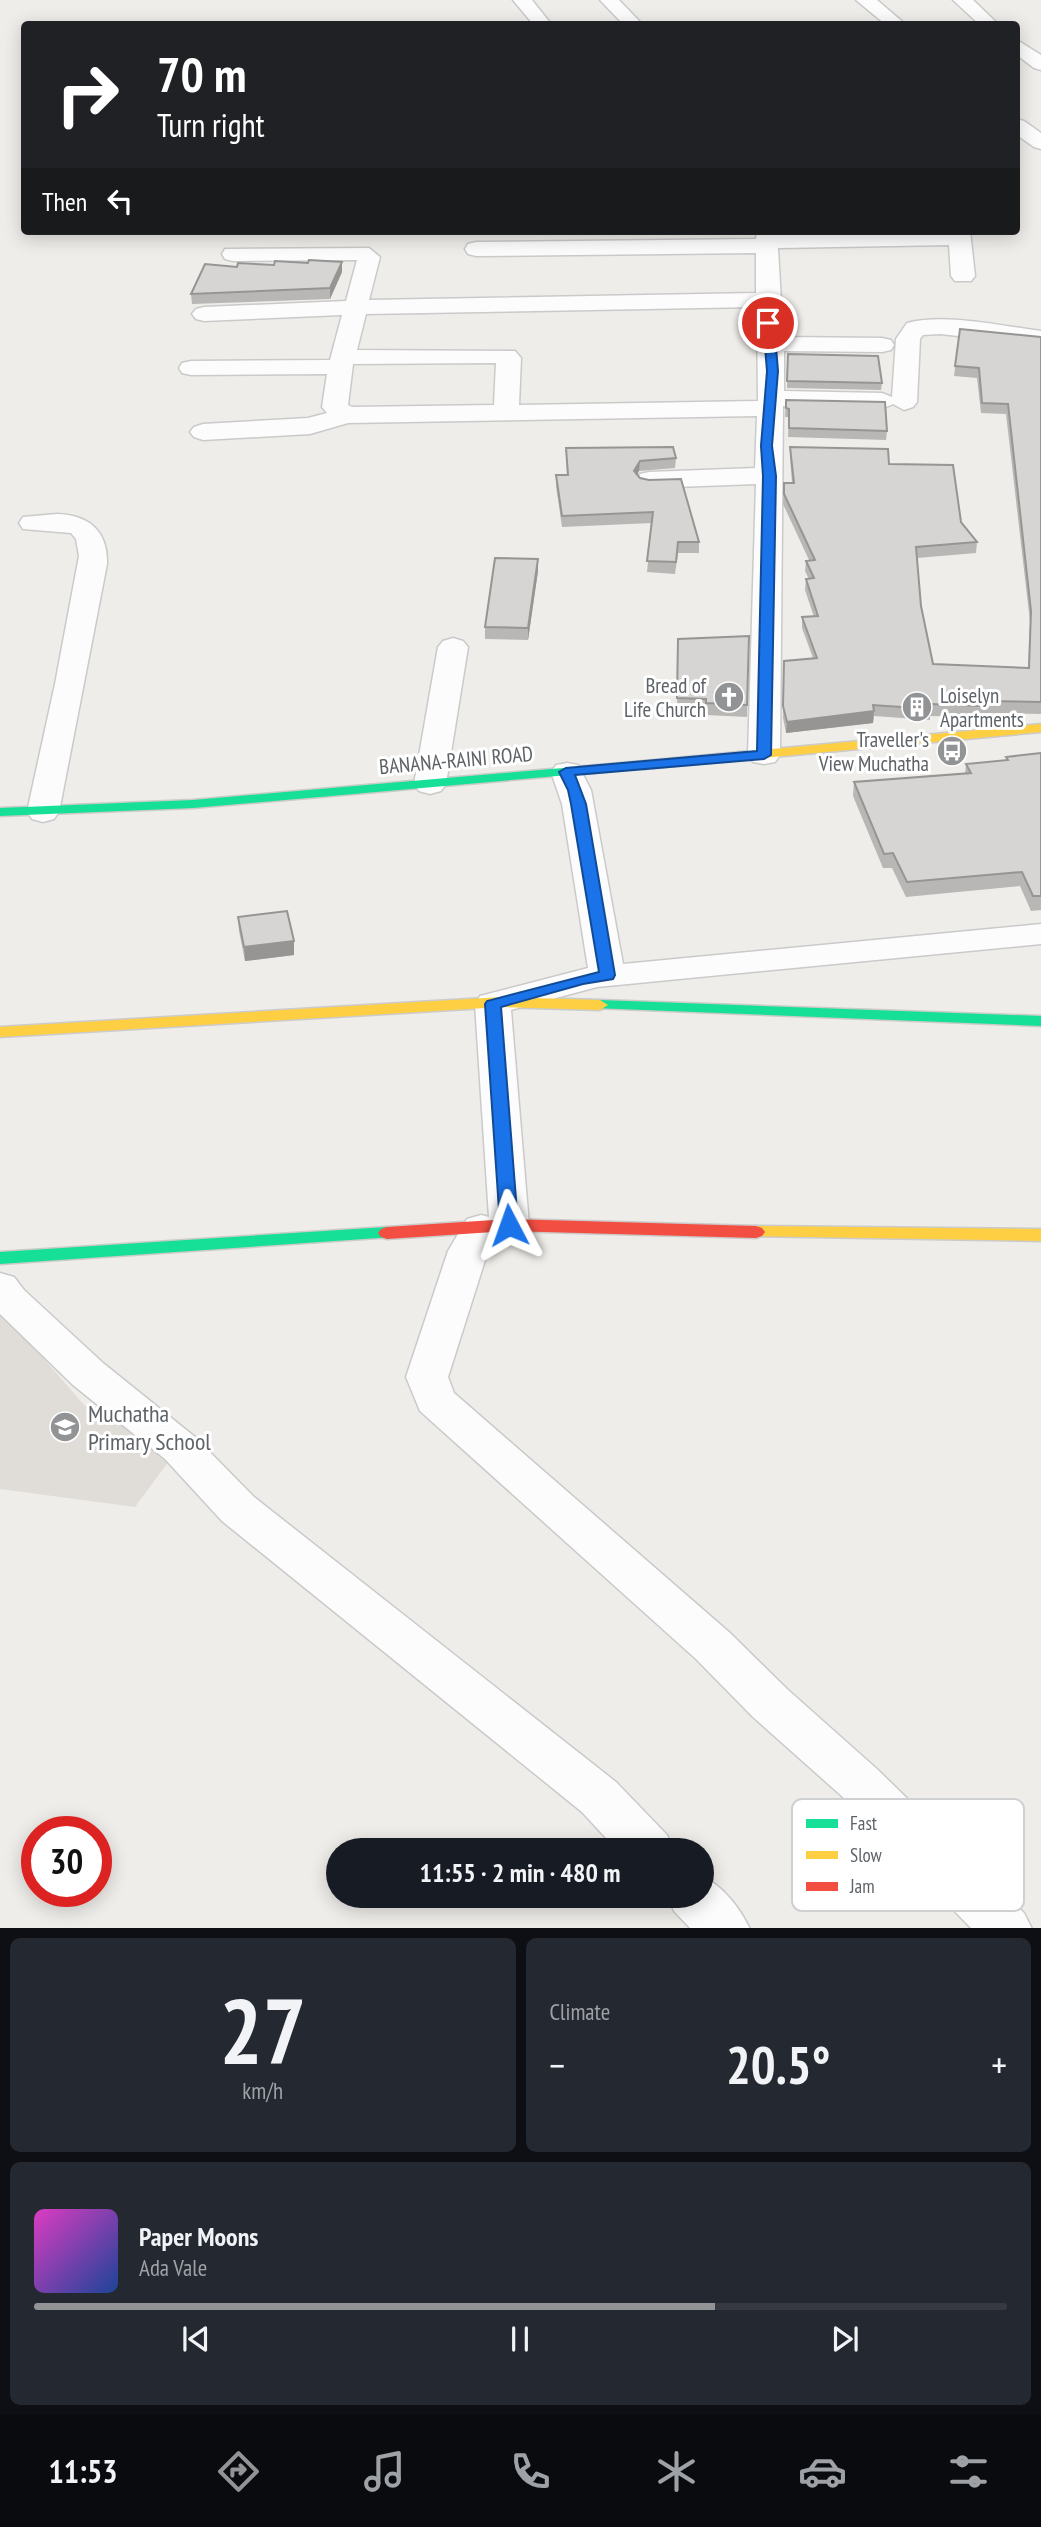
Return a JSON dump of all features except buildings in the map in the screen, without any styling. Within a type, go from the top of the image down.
[{"type":"street","points":[[523,0],[540,21]]},
{"type":"street","points":[[609,0],[630,21]]},
{"type":"street","points":[[865,0],[892,21]]},
{"type":"street","points":[[962,0],[986,21]]},
{"type":"street","points":[[1020,48],[1041,64]]},
{"type":"street","points":[[1020,127],[1041,143]]},
{"type":"street","points":[[476,249],[921,235]]},
{"type":"street","points":[[959,235],[963,276]]},
{"type":"street","points":[[764,755],[769,476],[779,447],[771,403],[766,300],[767,239]]},
{"type":"street","points":[[233,254],[367,255],[368,267],[354,306],[341,362],[335,407],[346,415]]},
{"type":"street","points":[[204,314],[354,306],[684,299],[766,300]]},
{"type":"street","points":[[203,432],[310,426],[346,415],[506,414],[771,403],[893,402],[908,339],[915,328],[940,327],[1041,338]]},
{"type":"street","points":[[770,344],[882,345]]},
{"type":"street","points":[[191,369],[506,356],[509,358],[506,414]]},
{"type":"street","points":[[649,480],[769,476]]},
{"type":"street","points":[[33,523],[74,522],[83,528],[90,538],[93,562],[68,702],[43,812]]},
{"type":"street","points":[[430,784],[453,647]]},
{"type":"street","name":"BANANA-RAINI ROAD","points":[[0,812],[164,806],[764,755],[1041,728]]},
{"type":"street","points":[[566,772],[577,797],[607,975]]},
{"type":"street","points":[[497,1003],[582,979],[607,975],[1041,934]]},
{"type":"street","points":[[497,1003],[495,1227],[468,1251],[427,1377],[430,1391],[485,1447],[544,1495],[623,1569],[713,1646],[770,1703],[876,1799]]},
{"type":"street","points":[[0,1032],[497,1003],[1041,1021]]},
{"type":"street","points":[[0,1258],[495,1227],[1041,1235]]},
{"type":"street","points":[[0,1287],[10,1300],[88,1374],[180,1448],[238,1509],[599,1797],[638,1838]]},
{"type":"street","points":[[705,1908],[724,1928]]},
{"type":"street","points":[[989,1911],[1006,1928]]},
{"type":"shaded area","name":"Muchatha Primary School","points":[[0,1308],[84,1405],[177,1450],[135,1507],[0,1489]]},
{"type":"traffic: fast","points":[[0,812],[193,804],[644,765]]},
{"type":"traffic: fast","points":[[600,1005],[1041,1021]]},
{"type":"traffic: fast","points":[[0,1258],[387,1233]]},
{"type":"traffic: slow","points":[[644,765],[1041,728]]},
{"type":"traffic: slow","points":[[0,1032],[502,1002],[600,1005]]},
{"type":"traffic: slow","points":[[756,1232],[1041,1235]]},
{"type":"traffic: jam","points":[[387,1233],[509,1225],[756,1232]]},
{"type":"place","name":"Bread of Life Church","points":[[729,697]]},
{"type":"place","name":"Loiselyn Apartments","points":[[917,707]]},
{"type":"place","name":"Traveller's View Muchatha","points":[[952,751]]},
{"type":"place","name":"Muchatha Primary School","points":[[65,1427]]},
{"type":"route","points":[[509,1225],[493,1004],[582,979],[607,975],[578,804],[575,790],[566,772],[764,755],[769,565],[769,476],[766,446],[772,371],[768,323]]}]
